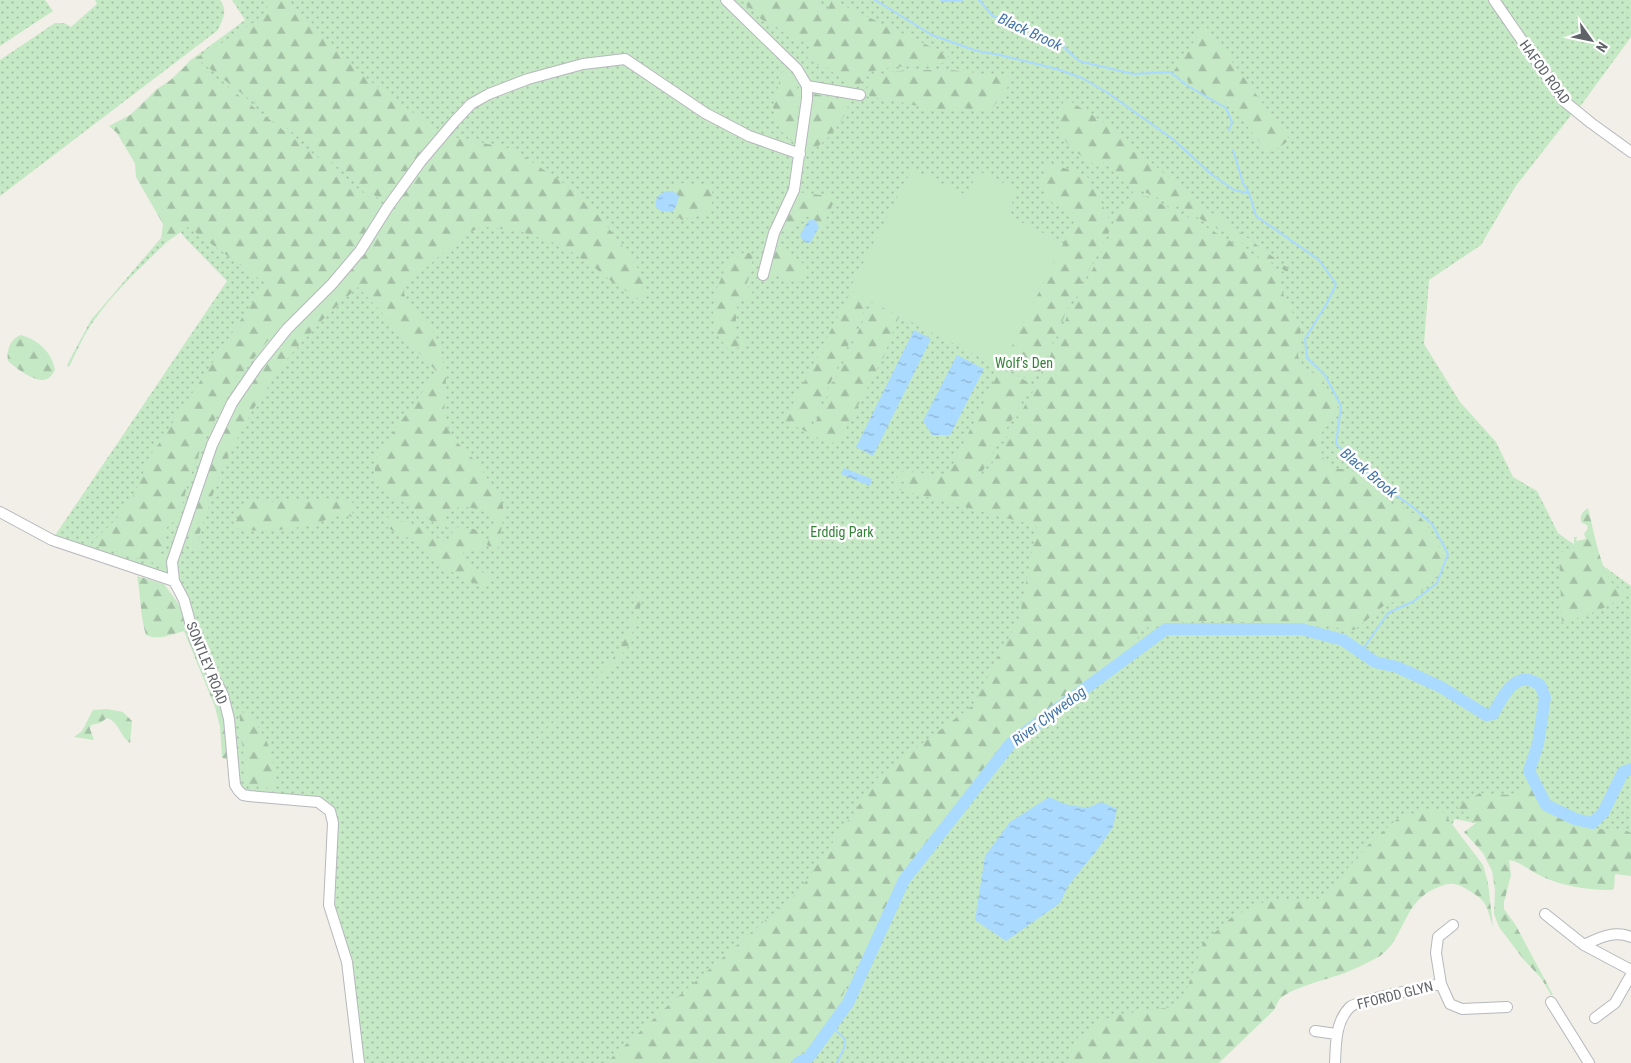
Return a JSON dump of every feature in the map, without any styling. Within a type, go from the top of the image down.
[{"type":"street","points":[[726,0],[798,69],[807,86],[807,99],[794,190],[774,233],[763,275]]},
{"type":"street","name":"HAFOD ROAD","points":[[1494,0],[1564,101],[1631,152]]},
{"type":"street","points":[[0,512],[52,540],[174,581],[172,562],[212,445],[232,403],[258,365],[287,330],[332,284],[360,251],[387,208],[421,161],[471,104],[489,94],[528,79],[583,64],[625,58],[705,113],[749,136],[800,154]]},
{"type":"street","points":[[807,86],[860,95]]},
{"type":"street","name":"SONTLEY ROAD","points":[[174,581],[184,600],[195,640],[223,695],[230,719],[234,778],[238,790],[243,795],[249,796],[318,802],[330,811],[333,823],[329,905],[347,962],[359,1063]]},
{"type":"street","points":[[1545,914],[1584,945],[1631,970]]},
{"type":"street","name":"FFORDD GLYN","points":[[1453,925],[1438,937],[1436,953],[1441,984],[1450,1004],[1462,1009],[1507,1007]]},
{"type":"street","points":[[1584,945],[1602,937],[1620,933],[1631,937]]},
{"type":"street","points":[[1595,1018],[1616,1003],[1631,975]]},
{"type":"street","name":"FFORDD GLYN","points":[[1335,1063],[1336,1034],[1351,1006],[1369,1000],[1441,984]]},
{"type":"street","points":[[1551,1002],[1563,1030],[1588,1063]]},
{"type":"street","points":[[1315,1031],[1336,1034]]},
{"type":"green space","points":[[0,0],[45,0],[53,11],[0,46]]},
{"type":"green space","points":[[95,0],[220,0],[224,8],[224,15],[218,30],[0,196],[0,60],[55,23],[64,23],[71,27],[97,4]]},
{"type":"green space","name":"Erddig Park","points":[[232,0],[1488,0],[1561,104],[1572,114],[1515,187],[1481,245],[1429,280],[1424,344],[1460,402],[1496,442],[1513,477],[1537,491],[1558,533],[1631,586],[1631,854],[1455,819],[1443,841],[1136,1063],[359,1063],[347,962],[329,905],[333,823],[318,802],[238,790],[229,719],[174,581],[52,540],[227,281],[186,239],[165,213],[117,133],[192,59],[245,20]]},
{"type":"green space","points":[[272,0],[285,0],[289,3],[312,23],[349,63],[366,78],[439,132],[443,131],[387,205],[196,58],[260,18]]},
{"type":"green space","points":[[741,0],[814,0],[828,9],[832,0],[944,53],[953,62],[886,68],[873,71],[856,88],[832,72],[832,70],[818,65],[807,58],[810,45],[786,34],[761,19]]},
{"type":"green space","points":[[1501,0],[1631,0],[1631,37],[1579,108],[1565,95],[1522,36]]},
{"type":"green space","points":[[1205,25],[1290,140],[1269,154],[1227,101],[1222,106],[1212,98],[1194,92],[1190,88],[1187,79],[1174,71]]},
{"type":"green space","points":[[192,59],[384,209],[334,280],[326,281],[276,331],[254,358],[226,400],[213,423],[192,471],[180,519],[170,524],[167,528],[160,554],[161,560],[167,556],[165,566],[92,545],[94,540],[128,505],[154,450],[265,283],[188,227],[168,241],[161,238],[163,224],[136,177],[135,163],[117,133],[109,126],[130,115],[157,89],[175,77]]},
{"type":"green space","points":[[909,70],[951,70],[1013,77],[1006,90],[989,112],[963,108],[939,112],[906,103],[870,97],[867,89],[870,80],[887,73]]},
{"type":"green space","points":[[782,71],[795,77],[799,95],[796,145],[780,130],[773,107]]},
{"type":"green space","points":[[812,93],[846,102],[848,109],[832,133],[809,152],[804,147]]},
{"type":"green space","points":[[1065,98],[1108,125],[1204,208],[1225,221],[1289,269],[1287,272],[1234,238],[1181,208],[1124,183],[1104,162],[1101,168],[1080,155],[1065,140],[1061,132],[1059,122],[1060,111]]},
{"type":"green space","points":[[448,136],[513,149],[566,185],[599,216],[624,248],[639,270],[644,282],[646,295],[644,302],[616,285],[563,246],[522,232],[490,227],[479,228],[464,235],[405,286],[404,293],[406,299],[434,333],[441,350],[446,379],[444,413],[448,428],[455,440],[476,462],[502,499],[504,514],[497,552],[487,545],[494,516],[477,509],[460,506],[443,518],[444,522],[451,525],[447,529],[385,492],[378,485],[375,461],[380,450],[437,372],[358,287],[326,316],[286,360],[252,411],[222,467],[198,538],[201,551],[190,545],[191,520],[220,436],[233,411],[257,374],[284,339],[346,274],[405,184]]},
{"type":"green space","name":"Wolf's Den","points":[[1048,163],[1086,175],[1109,219],[1110,228],[1067,310],[1040,372],[1031,381],[1002,366],[1077,216],[1043,198],[1044,192],[1039,184]]},
{"type":"green space","points":[[912,169],[966,195],[979,171],[1018,190],[1007,215],[1063,243],[1001,368],[849,290]]},
{"type":"green space","points":[[675,182],[699,186],[708,183],[713,198],[707,214],[682,220],[673,212],[679,197],[674,192]]},
{"type":"green space","points":[[1133,191],[1172,209],[1210,230],[1285,275],[1278,284],[1301,329],[1298,356],[1302,370],[1317,374],[1339,410],[1320,435],[1322,457],[1337,469],[1345,469],[1366,477],[1375,484],[1387,502],[1404,508],[1421,518],[1448,561],[1425,589],[1404,601],[1387,604],[1354,630],[1311,624],[1207,621],[1159,624],[1143,629],[1138,635],[1137,648],[1130,657],[1098,686],[1045,718],[1003,755],[981,780],[959,810],[942,826],[920,852],[911,866],[887,917],[859,963],[852,971],[829,1031],[824,1038],[787,1063],[606,1063],[673,1001],[799,891],[879,776],[972,706],[1019,619],[1037,526],[893,488],[888,490],[896,485],[908,483],[908,480],[892,485],[901,471],[950,476],[950,470],[1001,368],[1028,382],[1031,386],[977,481],[985,476],[1041,377],[1067,317],[1110,237],[1115,216],[1124,203],[1131,199]]},
{"type":"green space","points":[[797,192],[836,197],[823,226],[819,227],[812,219],[801,217],[789,229],[784,229],[781,226]]},
{"type":"green space","points":[[161,238],[168,241],[130,278],[103,308],[87,331],[69,367],[67,365],[91,320]]},
{"type":"green space","points":[[774,244],[807,266],[799,284],[772,274],[768,270]]},
{"type":"green space","points":[[745,252],[753,254],[751,273],[746,285],[752,291],[754,301],[738,300],[734,339],[750,341],[748,346],[728,349],[717,335],[713,312],[717,288],[728,262]]},
{"type":"green space","points":[[851,291],[869,301],[807,432],[784,421]]},
{"type":"green space","points":[[872,302],[899,316],[884,356],[841,438],[831,444],[810,434]]},
{"type":"green space","points":[[21,335],[33,340],[51,358],[55,370],[47,379],[42,380],[32,377],[8,361],[10,345],[14,339]]},
{"type":"green space","points":[[334,498],[354,503],[352,517],[337,516],[314,524],[273,530],[251,530],[232,527],[249,500],[271,502]]},
{"type":"green space","points":[[1588,508],[1608,577],[1614,585],[1626,593],[1604,608],[1562,623],[1559,553],[1574,549],[1574,537],[1577,537],[1576,541],[1586,539],[1584,534],[1588,527],[1581,522],[1581,517]]},
{"type":"green space","points":[[382,516],[416,525],[447,544],[455,527],[474,529],[484,535],[483,549],[465,549],[462,556],[468,565],[488,575],[490,582],[487,587],[466,580],[446,568],[410,538],[395,532],[387,526]]},
{"type":"green space","points":[[137,576],[164,584],[178,603],[219,697],[226,720],[229,759],[222,758],[220,727],[215,707],[184,631],[160,637],[146,635]]},
{"type":"green space","points":[[638,592],[642,600],[629,645],[586,696],[514,767],[543,733],[591,685],[619,650],[629,630]]},
{"type":"green space","points":[[107,709],[123,712],[132,721],[130,743],[117,726],[107,718],[100,723],[91,725],[90,729],[94,740],[74,737],[82,731],[93,710]]},
{"type":"green space","points":[[239,710],[256,724],[268,744],[274,766],[274,789],[249,785],[246,782]]},
{"type":"green space","points":[[1535,781],[1546,797],[1567,815],[1594,821],[1594,828],[1619,832],[1623,829],[1631,833],[1631,876],[1615,874],[1614,889],[1611,890],[1566,885],[1541,876],[1509,860],[1511,875],[1504,909],[1515,924],[1553,995],[1551,995],[1541,978],[1524,960],[1499,927],[1494,914],[1495,890],[1492,871],[1483,853],[1464,832],[1476,823],[1457,807],[1480,793],[1510,795]]},
{"type":"green space","points":[[1419,811],[1442,811],[1483,865],[1488,883],[1493,927],[1484,902],[1481,899],[1460,886],[1444,885],[1428,892],[1419,900],[1411,909],[1395,939],[1380,956],[1347,972],[1299,988],[1283,996],[1274,1010],[1219,1063],[1067,1063],[1078,1037],[1104,1020],[1115,1015],[1172,1007],[1183,1000],[1203,943],[1232,917],[1266,901],[1319,901],[1327,895],[1371,842],[1396,820]]},
{"type":"water","points":[[667,191],[674,192],[679,196],[673,212],[661,211],[656,207],[658,197]]},
{"type":"water","points":[[812,219],[816,221],[819,227],[810,243],[808,243],[800,235],[808,221]]},
{"type":"water","points":[[914,330],[931,339],[873,456],[856,447]]},
{"type":"water","points":[[957,355],[984,369],[950,435],[932,435],[923,421]]},
{"type":"water","points":[[844,468],[872,479],[870,486],[841,474]]},
{"type":"water","points":[[1049,797],[1065,804],[1087,808],[1101,802],[1117,809],[1113,827],[1068,886],[1060,903],[1006,941],[975,920],[985,856],[1010,822]]},
{"type":"waterway","points":[[875,0],[932,35],[977,51],[1057,69],[1082,78],[1108,93],[1174,140],[1211,174],[1234,190],[1248,193]]},
{"type":"waterway","name":"Black Brook","points":[[941,0],[962,0]]},
{"type":"waterway","name":"Black Brook","points":[[979,0],[993,16],[1059,43],[1079,61],[1133,74],[1170,72],[1188,86],[1226,108],[1232,122],[1229,130]]},
{"type":"waterway","name":"Black Brook","points":[[1233,150],[1256,216],[1319,260],[1336,284],[1305,339],[1307,358],[1325,375],[1341,406],[1336,444],[1375,480],[1414,508],[1432,524],[1448,554],[1437,583],[1414,601],[1388,613],[1361,652]]},
{"type":"waterway","name":"River Clywedog","points":[[798,1063],[809,1057],[848,1003],[904,880],[1011,743],[1166,629],[1301,629],[1343,640],[1375,662],[1397,667],[1441,687],[1486,715],[1493,714],[1507,691],[1517,682],[1523,680],[1535,682],[1540,685],[1545,697],[1538,744],[1529,771],[1546,805],[1575,819],[1592,823],[1603,813],[1623,772],[1631,769]]},
{"type":"waterway","points":[[831,1026],[845,1039],[844,1048],[837,1063]]}]
